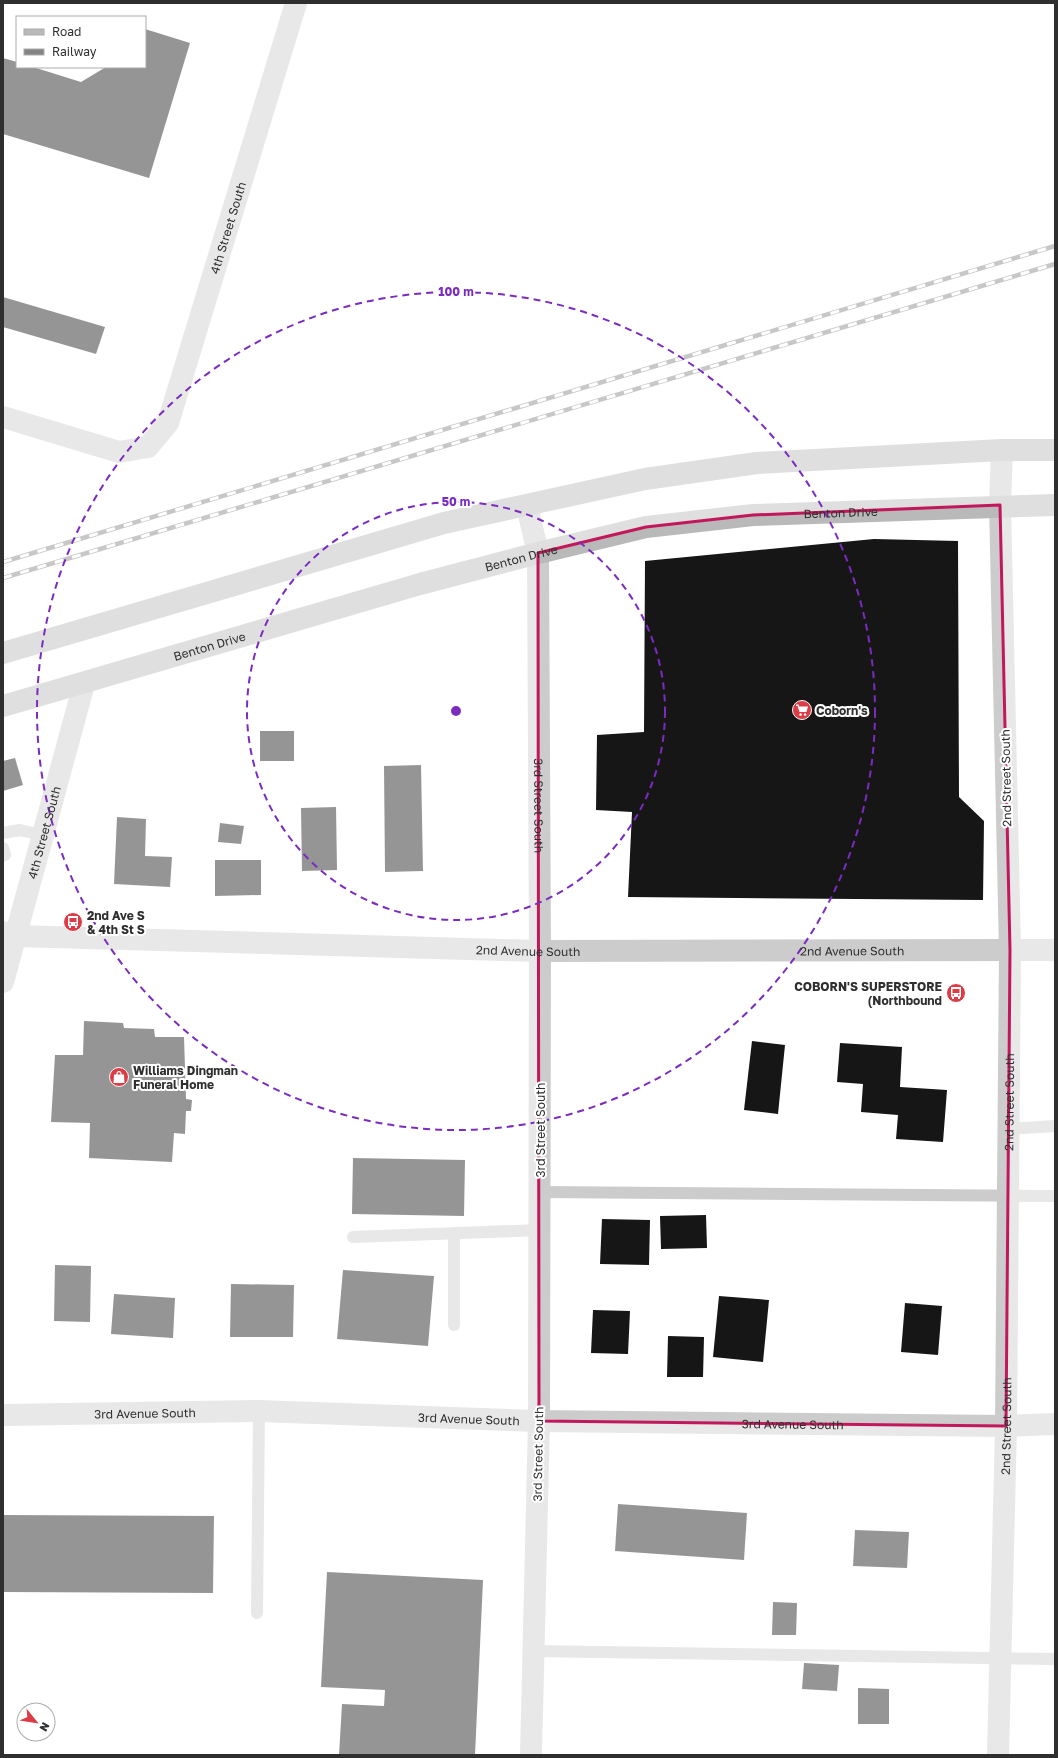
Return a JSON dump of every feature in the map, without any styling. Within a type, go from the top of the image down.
[{"type":"main road","points":[[3,653],[429,527],[527,506],[645,478],[757,463],[1002,450],[1055,450]]},
{"type":"main road","name":"Benton Drive","points":[[3,706],[84,684],[413,586],[538,553],[646,527],[753,515],[1000,505],[1055,505]]},
{"type":"street","name":"4th Street South","points":[[3,417],[119,452],[148,447],[168,423],[296,3]]},
{"type":"street","name":"2nd Street South","points":[[998,1755],[1006,1426],[1010,950],[1000,505],[1002,450]]},
{"type":"street","name":"3rd Street South","points":[[527,506],[538,553],[540,951],[539,1421],[531,1755]]},
{"type":"street","name":"4th Street South","points":[[3,982],[9,934],[41,835],[84,684]]},
{"type":"street","name":"2nd Avenue South","points":[[9,934],[540,951],[1055,950]]},
{"type":"street","name":"3rd Avenue South","points":[[3,1415],[259,1411],[539,1421],[1006,1426],[1055,1424]]},
{"type":"lane","points":[[3,833],[20,830],[41,835]]},
{"type":"lane","points":[[3,848],[5,855],[3,856]]},
{"type":"lane","points":[[1008,1129],[1055,1126]]},
{"type":"lane","points":[[540,1192],[1055,1196]]},
{"type":"lane","points":[[353,1237],[540,1230]]},
{"type":"lane","points":[[454,1233],[454,1325]]},
{"type":"lane","points":[[257,1613],[259,1411]]},
{"type":"lane","points":[[533,1651],[1055,1658]]},
{"type":"highlighted area","points":[[1000,505],[1010,950],[1006,1426],[539,1421],[538,553],[646,527],[753,515]]},
{"type":"building","points":[[146,29],[190,43],[149,178],[3,134],[3,58],[16,62],[16,68],[36,68],[81,82],[104,68],[146,68]]},
{"type":"building","points":[[3,297],[105,327],[96,354],[3,327]]},
{"type":"building","name":"Coborn's","points":[[874,539],[958,541],[959,797],[984,821],[983,900],[628,897],[632,812],[596,810],[597,735],[644,732],[645,561]]},
{"type":"building","points":[[260,731],[294,731],[294,761],[260,761]]},
{"type":"building","points":[[15,758],[23,785],[3,791],[3,761]]},
{"type":"building","points":[[421,765],[423,871],[385,872],[384,766]]},
{"type":"building","points":[[336,807],[337,870],[302,871],[301,808]]},
{"type":"building","points":[[117,817],[146,819],[145,856],[172,857],[170,887],[114,884]]},
{"type":"building","points":[[220,823],[244,826],[241,844],[218,842]]},
{"type":"building","points":[[215,860],[261,860],[261,895],[215,896]]},
{"type":"building","name":"Williams Dingman Funeral Home","points":[[84,1021],[123,1023],[124,1028],[154,1029],[155,1037],[184,1037],[186,1099],[192,1100],[191,1111],[186,1111],[185,1134],[174,1133],[172,1162],[89,1158],[90,1123],[51,1122],[55,1055],[83,1055]]},
{"type":"building","points":[[752,1041],[785,1045],[778,1114],[744,1110]]},
{"type":"building","points":[[840,1043],[902,1047],[900,1087],[947,1090],[943,1142],[896,1139],[898,1115],[861,1112],[863,1084],[837,1082]]},
{"type":"building","points":[[353,1158],[465,1160],[464,1216],[352,1214]]},
{"type":"building","points":[[706,1215],[707,1248],[661,1249],[660,1216]]},
{"type":"building","points":[[602,1219],[650,1220],[649,1265],[600,1264]]},
{"type":"building","points":[[55,1265],[91,1266],[90,1322],[54,1321]]},
{"type":"building","points":[[343,1270],[434,1276],[428,1346],[337,1339]]},
{"type":"building","points":[[231,1284],[294,1285],[293,1337],[230,1337]]},
{"type":"building","points":[[114,1294],[175,1298],[173,1338],[111,1334]]},
{"type":"building","points":[[719,1296],[769,1300],[763,1362],[713,1357]]},
{"type":"building","points":[[905,1303],[942,1306],[938,1355],[901,1352]]},
{"type":"building","points":[[593,1310],[630,1311],[628,1354],[591,1353]]},
{"type":"building","points":[[668,1336],[704,1337],[703,1377],[667,1377]]},
{"type":"building","points":[[618,1504],[747,1513],[744,1560],[615,1551]]},
{"type":"building","points":[[3,1515],[214,1516],[213,1593],[3,1592]]},
{"type":"building","points":[[855,1530],[909,1532],[907,1568],[853,1566]]},
{"type":"building","points":[[327,1572],[483,1580],[475,1755],[339,1755],[342,1704],[384,1706],[385,1690],[321,1687]]},
{"type":"building","points":[[773,1602],[797,1603],[796,1635],[772,1635]]},
{"type":"building","points":[[804,1663],[839,1665],[837,1691],[802,1689]]},
{"type":"building","points":[[858,1688],[889,1689],[889,1724],[858,1724]]},
{"type":"railway","points":[[3,562],[1055,246]]},
{"type":"railway","points":[[3,578],[1055,264]]},
{"type":"place","name":"Coborn's","points":[[802,710]]},
{"type":"place","name":"2nd Ave S & 4th St S","points":[[73,922]]},
{"type":"place","name":"COBORN'S SUPERSTORE (Northbound","points":[[956,993]]},
{"type":"place","name":"Williams Dingman Funeral Home","points":[[119,1077]]}]
